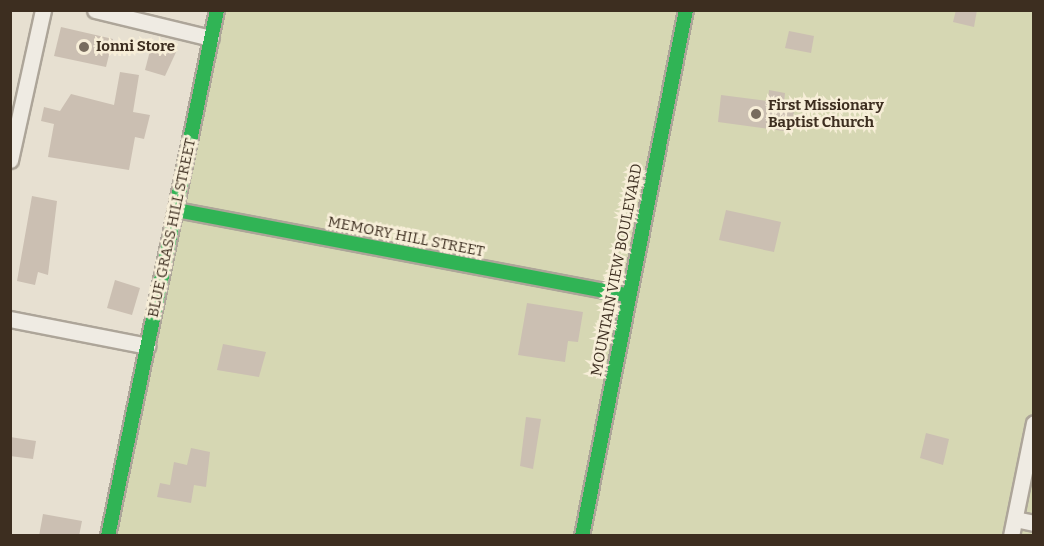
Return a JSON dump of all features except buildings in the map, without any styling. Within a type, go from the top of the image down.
[{"type":"street","points":[[10,160],[44,10]]},
{"type":"street","points":[[94,10],[211,38]]},
{"type":"street","name":"BLUE GRASS HILL STREET","points":[[108,536],[217,10]]},
{"type":"street","name":"MOUNTAIN VIEW BOULEVARD","points":[[582,536],[686,10]]},
{"type":"street","name":"MEMORY HILL STREET","points":[[176,210],[629,296]]},
{"type":"street","points":[[10,319],[147,346]]},
{"type":"street","points":[[1011,536],[1034,423]]},
{"type":"street","points":[[1015,519],[1034,523]]},
{"type":"green space","points":[[222,11],[1033,11],[1033,535],[112,536]]},
{"type":"traffic: fast","points":[[108,536],[217,10]]},
{"type":"traffic: fast","points":[[582,536],[686,10]]},
{"type":"traffic: fast","points":[[176,210],[629,296]]},
{"type":"place","name":"Ionni Store","points":[[84,47]]},
{"type":"place","name":"First Missionary Baptist Church","points":[[756,114]]}]
